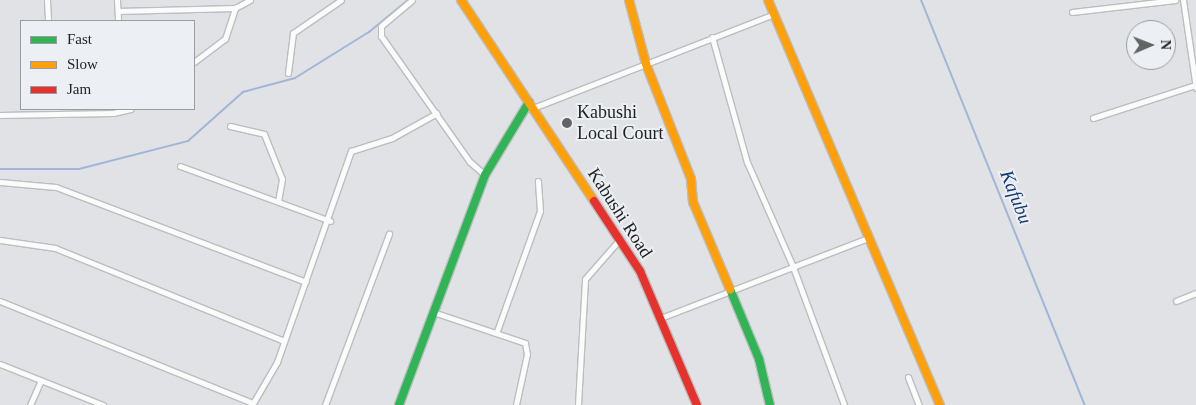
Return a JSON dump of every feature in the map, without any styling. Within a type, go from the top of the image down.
[{"type":"street","points":[[47,0],[48,20]]},
{"type":"street","points":[[118,0],[118,20]]},
{"type":"street","points":[[118,11],[235,8],[250,0]]},
{"type":"street","points":[[288,74],[293,33],[341,0]]},
{"type":"street","points":[[412,0],[380,31],[470,162],[485,175]]},
{"type":"street","name":"Kabushi Road","points":[[461,0],[620,239],[663,316],[697,405]]},
{"type":"street","points":[[629,0],[646,64],[691,179],[700,220],[759,359],[770,405]]},
{"type":"street","points":[[768,0],[940,405]]},
{"type":"street","points":[[1072,12],[1175,0]]},
{"type":"street","points":[[1092,118],[1195,87],[1183,0]]},
{"type":"street","points":[[195,61],[230,32],[235,8]]},
{"type":"street","points":[[399,405],[485,175],[531,105],[646,64],[774,14]]},
{"type":"street","points":[[712,37],[747,162],[793,267],[844,405]]},
{"type":"street","points":[[0,115],[114,111]]},
{"type":"street","points":[[0,301],[252,404],[271,375],[330,221],[354,147],[392,138],[437,113]]},
{"type":"street","points":[[230,126],[264,134],[282,179],[278,202]]},
{"type":"street","points":[[180,166],[330,221]]},
{"type":"street","points":[[497,331],[540,211],[538,181]]},
{"type":"street","points":[[0,182],[72,192],[306,282]]},
{"type":"street","points":[[325,405],[389,234]]},
{"type":"street","points":[[663,316],[868,238]]},
{"type":"street","points":[[578,405],[584,280],[620,239]]},
{"type":"street","points":[[0,240],[55,248],[284,341]]},
{"type":"street","points":[[1176,301],[1196,293]]},
{"type":"street","points":[[433,312],[497,331],[526,347],[516,405]]},
{"type":"street","points":[[0,364],[104,405]]},
{"type":"street","points":[[908,377],[919,405]]},
{"type":"street","points":[[30,405],[41,380]]},
{"type":"waterway","points":[[0,169],[79,169],[188,141],[243,92],[295,78],[369,32],[408,0]]},
{"type":"waterway","name":"Kafubu","points":[[921,0],[1085,405]]},
{"type":"traffic: fast","points":[[399,405],[485,175],[529,102]]},
{"type":"traffic: fast","points":[[730,289],[759,359],[770,405]]},
{"type":"traffic: slow","points":[[461,0],[594,201]]},
{"type":"traffic: slow","points":[[629,0],[646,64],[691,179],[693,202],[730,289]]},
{"type":"traffic: slow","points":[[768,0],[940,405]]},
{"type":"traffic: jam","points":[[594,201],[640,271],[697,405]]},
{"type":"place","name":"Kabushi Local Court","points":[[567,123]]}]
